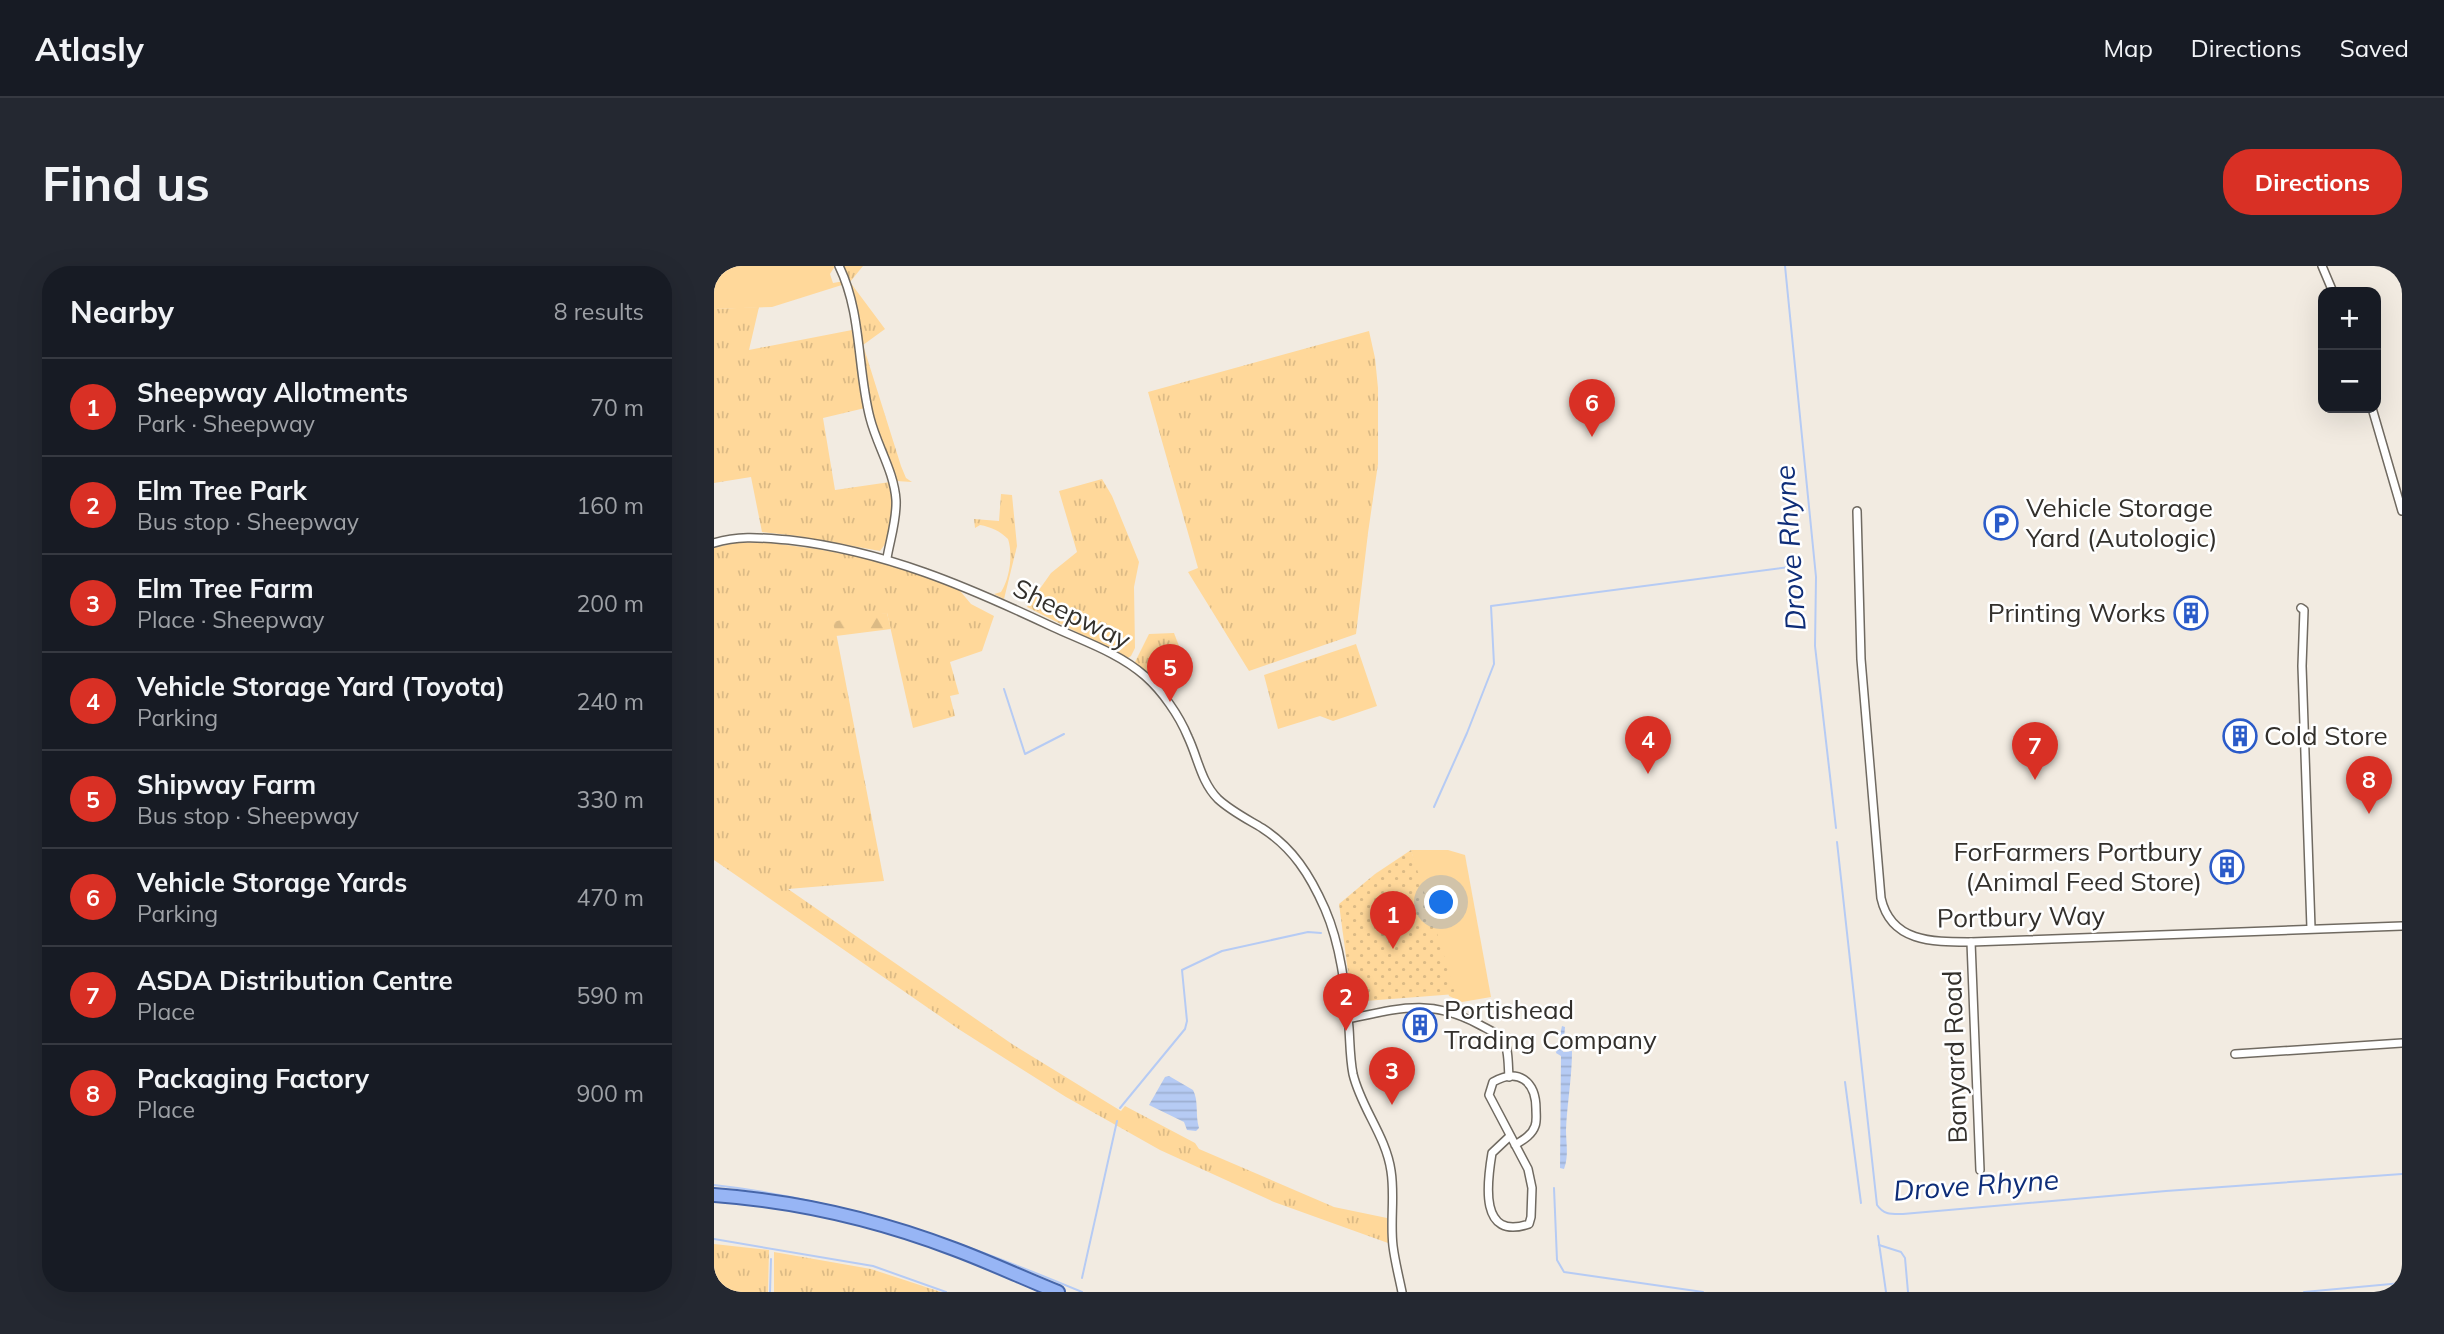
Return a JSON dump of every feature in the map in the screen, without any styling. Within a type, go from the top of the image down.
[{"type":"main road","points":[[714,1195],[809,1209],[874,1223],[954,1249],[1058,1292]]},
{"type":"street","points":[[839,266],[852,295],[870,421],[894,484],[895,506],[887,558]]},
{"type":"street","points":[[2322,266],[2331,287]]},
{"type":"street","points":[[2373,413],[2402,511]]},
{"type":"street","name":"Portbury Way","points":[[1857,511],[1861,659],[1883,909],[1905,932],[1934,942],[1971,942],[2402,926]]},
{"type":"street","name":"Sheepway","points":[[714,543],[746,537],[766,538],[804,542],[887,558],[953,581],[1012,607],[1129,664],[1147,677],[1187,734],[1204,780],[1211,790],[1227,806],[1287,846],[1304,866],[1324,908],[1336,938],[1344,979],[1353,1072],[1358,1090],[1383,1142],[1391,1170],[1393,1247],[1402,1292]]},
{"type":"street","points":[[2301,608],[2304,610],[2302,666],[2311,928]]},
{"type":"street","name":"Banyard Road","points":[[1971,942],[1980,1170]]},
{"type":"street","points":[[1348,1019],[1407,1007],[1449,1010],[1502,1038],[1506,1048],[1509,1077]]},
{"type":"street","points":[[2235,1054],[2402,1043]]},
{"type":"street","points":[[1510,1136],[1491,1156],[1489,1207],[1491,1216],[1498,1223],[1523,1226],[1529,1224],[1531,1217],[1531,1182],[1528,1169],[1510,1136],[1489,1095],[1493,1082],[1509,1077],[1530,1084],[1536,1098],[1536,1125],[1527,1137],[1515,1145]]},
{"type":"green space","points":[[714,266],[835,266],[830,274],[833,283],[844,281],[845,284],[772,307],[714,309]]},
{"type":"green space","points":[[841,266],[863,266],[850,282],[885,329],[863,345],[901,466],[906,478],[912,482],[896,481],[879,432],[866,383],[856,308],[848,279]]},
{"type":"green space","points":[[759,307],[749,350],[852,330],[865,408],[823,418],[835,490],[890,482],[891,527],[880,551],[762,532],[751,477],[714,483],[714,309]]},
{"type":"green space","points":[[1369,331],[1378,388],[1378,464],[1356,634],[1249,671],[1188,572],[1198,568],[1148,392]]},
{"type":"green space","points":[[1102,479],[1112,496],[1139,562],[1134,587],[1135,648],[1128,658],[1027,607],[1051,573],[1077,552],[1059,491]]},
{"type":"green space","points":[[1001,494],[1012,495],[1017,546],[1004,599],[994,594],[1001,592],[1008,573],[1008,539],[988,527],[980,525],[975,528],[974,519],[999,521]]},
{"type":"green space","points":[[764,542],[882,561],[956,586],[971,604],[994,616],[982,651],[950,662],[959,694],[950,696],[955,716],[913,728],[887,613],[834,622],[884,881],[788,889],[1012,1044],[1121,1111],[1125,1106],[1195,1143],[1199,1149],[1334,1207],[1387,1218],[1388,1243],[1274,1202],[1160,1150],[1066,1097],[960,1030],[714,860],[714,548],[735,543]]},
{"type":"green space","points":[[887,613],[891,629],[836,636],[833,622],[867,614]]},
{"type":"green space","points":[[1174,633],[1189,672],[1157,684],[1135,662],[1149,634]]},
{"type":"green space","points":[[1356,644],[1377,706],[1333,721],[1320,716],[1278,729],[1264,675]]},
{"type":"green space","points":[[1411,850],[1448,850],[1465,855],[1491,997],[1462,1002],[1449,996]]},
{"type":"green space","points":[[1411,850],[1456,994],[1352,1002],[1339,904],[1375,874]]},
{"type":"green space","points":[[714,1244],[769,1250],[768,1292],[714,1292]]},
{"type":"green space","points":[[774,1252],[871,1269],[941,1292],[774,1292]]},
{"type":"water","points":[[1562,1026],[1565,1027],[1563,1052],[1572,1051],[1564,1169],[1560,1168],[1561,1056],[1556,1053]]},
{"type":"water","points":[[1169,1076],[1193,1090],[1199,1128],[1196,1131],[1187,1130],[1184,1122],[1149,1105],[1165,1077]]},
{"type":"waterway","name":"Drove Rhyne","points":[[1785,266],[1816,577],[1815,646],[1836,828]]},
{"type":"waterway","points":[[1434,807],[1494,664],[1491,606],[1797,566]]},
{"type":"waterway","points":[[1004,689],[1025,754],[1064,734]]},
{"type":"waterway","name":"Drove Rhyne","points":[[1837,842],[1877,1205],[1882,1211],[1903,1214],[2402,1174]]},
{"type":"waterway","points":[[1120,1108],[1185,1029],[1187,1021],[1182,970],[1222,951],[1308,932],[1321,933]]},
{"type":"waterway","points":[[1845,1082],[1861,1203]]},
{"type":"waterway","points":[[1082,1278],[1117,1121]]},
{"type":"waterway","points":[[714,1185],[810,1201],[902,1225],[992,1256],[1082,1292]]},
{"type":"waterway","points":[[1554,1188],[1557,1260],[1564,1272],[1703,1292]]},
{"type":"waterway","points":[[1878,1236],[1886,1292]]},
{"type":"waterway","points":[[714,1239],[873,1266],[946,1292]]},
{"type":"waterway","points":[[1879,1245],[1901,1252],[1905,1258],[1908,1292]]},
{"type":"waterway","points":[[770,1292],[771,1259]]},
{"type":"waterway","points":[[2304,1292],[2402,1283]]},
{"type":"place","name":"Vehicle Storage Yards","points":[[1592,437]]},
{"type":"place","name":"Vehicle Storage Yard (Autologic)","points":[[2001,523]]},
{"type":"place","name":"Printing Works","points":[[2191,613]]},
{"type":"place","name":"Shipway Farm","points":[[1170,702]]},
{"type":"place","name":"Cold Store","points":[[2240,736]]},
{"type":"place","name":"Vehicle Storage Yard (Toyota)","points":[[1648,774]]},
{"type":"place","name":"ASDA Distribution Centre","points":[[2035,780]]},
{"type":"place","name":"Packaging Factory","points":[[2369,814]]},
{"type":"place","name":"ForFarmers Portbury (Animal Feed Store)","points":[[2227,867]]},
{"type":"place","name":"Sheepway Allotments","points":[[1393,949]]},
{"type":"place","name":"Portishead Trading Company","points":[[1420,1025]]},
{"type":"place","name":"Elm Tree Park","points":[[1346,1031]]},
{"type":"place","name":"Elm Tree Farm","points":[[1392,1105]]}]
